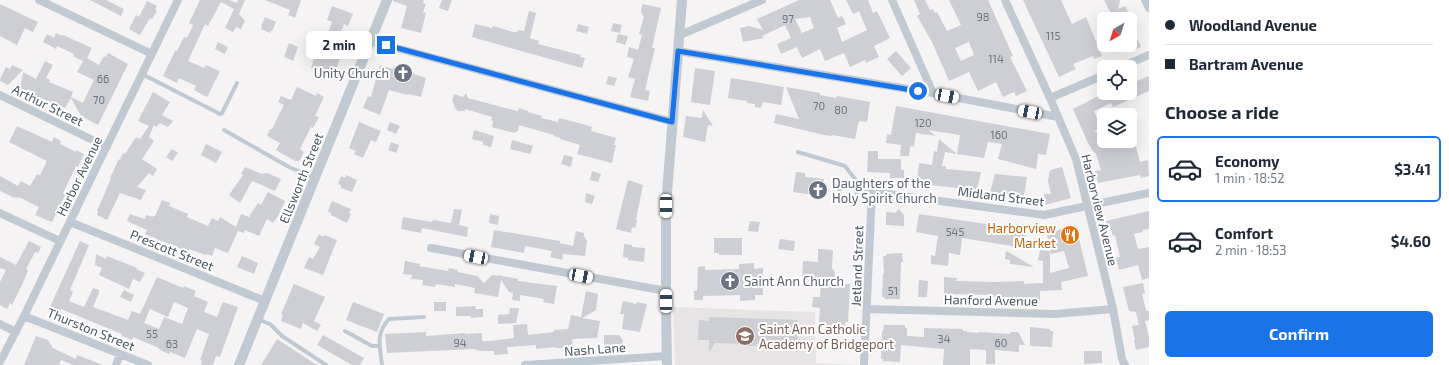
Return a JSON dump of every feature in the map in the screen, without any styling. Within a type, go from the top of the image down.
[{"type":"street","points":[[39,0],[152,54]]},
{"type":"street","name":"Harbor Avenue","points":[[0,362],[24,316],[178,0]]},
{"type":"street","name":"Ellsworth Street","points":[[240,365],[387,0]]},
{"type":"street","points":[[667,361],[666,206],[682,0]]},
{"type":"street","points":[[680,35],[762,0]]},
{"type":"street","points":[[892,0],[933,93]]},
{"type":"street","name":"Harborview Avenue","points":[[1005,0],[1076,159],[1113,309],[1122,359],[1125,365]]},
{"type":"street","points":[[1145,0],[1149,8]]},
{"type":"street","points":[[370,41],[672,122]]},
{"type":"street","points":[[678,51],[933,93],[1058,117]]},
{"type":"street","points":[[1137,60],[1149,55]]},
{"type":"street","points":[[1050,98],[1097,78]]},
{"type":"street","name":"Arthur Street","points":[[0,95],[107,147]]},
{"type":"street","name":"Midland Street","points":[[872,192],[1044,215],[1149,193]]},
{"type":"street","name":"Jetland Street","points":[[864,365],[872,192]]},
{"type":"street","points":[[0,213],[60,241]]},
{"type":"street","name":"Prescott Street","points":[[70,222],[265,301]]},
{"type":"street","points":[[431,248],[666,292]]},
{"type":"street","name":"Hanford Avenue","points":[[867,310],[1055,314],[1113,309]]},
{"type":"street","name":"Thurston Street","points":[[24,316],[148,365]]},
{"type":"street","points":[[0,324],[16,332]]},
{"type":"street","points":[[116,365],[120,354]]},
{"type":"street","name":"Nash Lane","points":[[525,365],[667,361]]},
{"type":"lane","points":[[142,74],[220,114],[222,113],[237,83]]},
{"type":"lane","points":[[224,130],[289,166],[315,178]]},
{"type":"lane","points":[[798,152],[844,166],[856,183],[862,188],[872,192]]},
{"type":"lane","points":[[846,183],[856,183],[857,196],[852,200],[844,200],[839,192],[841,187],[846,183]]},
{"type":"lane","points":[[382,365],[379,336],[382,327],[389,319],[424,317]]},
{"type":"lane","points":[[258,319],[270,324],[282,336],[326,365]]},
{"type":"lane","points":[[345,331],[372,346],[380,346]]},
{"type":"shaded area","name":"Saint Ann Catholic Academy of Bridgeport","points":[[673,307],[815,312],[816,363],[860,365],[675,365]]},
{"type":"building","points":[[90,0],[106,0],[124,9],[121,16]]},
{"type":"building","points":[[200,0],[229,0],[237,3],[238,0],[245,0],[239,14],[245,21],[241,29],[236,27],[233,32],[225,28],[234,9],[221,2],[208,26],[205,24],[188,61],[204,68],[206,65],[220,71],[207,97],[194,90],[196,86],[179,78],[177,83],[163,76],[175,51],[177,51],[184,37],[187,38],[193,25],[189,23]]},
{"type":"building","points":[[265,0],[301,0],[295,18],[288,15],[290,10]]},
{"type":"building","points":[[393,0],[424,0],[423,3],[426,4],[423,12],[426,13],[421,33],[401,28],[407,6]]},
{"type":"building","points":[[442,0],[452,0],[448,11],[439,8]]},
{"type":"building","points":[[799,0],[830,0],[838,18],[842,16],[846,24],[837,28],[842,42],[867,30],[859,11],[853,14],[846,0],[868,0],[873,13],[877,11],[890,38],[874,46],[879,57],[866,63],[865,60],[850,67],[844,53],[825,61],[820,49],[802,58],[797,47],[781,54],[777,44],[791,38],[785,25],[762,36],[764,38],[743,42],[740,28],[749,26],[763,30],[757,19]],"holes":[[[810,17],[814,28],[802,33],[795,19]]]},
{"type":"building","points":[[914,0],[925,0],[930,10],[933,9],[935,13],[937,12],[947,31],[961,25],[949,0],[988,0],[1013,56],[1010,57],[1027,91],[1016,96],[1014,92],[1003,97],[996,82],[978,91],[969,72],[949,81],[932,42],[917,16],[920,14]],"holes":[[[969,42],[974,55],[961,61],[955,48]]]},
{"type":"building","points":[[1023,0],[1061,0],[1072,24],[1086,17],[1097,44],[1097,52],[1100,52],[1102,56],[1094,59],[1093,56],[1073,64],[1076,69],[1059,77]]},
{"type":"building","points":[[1104,0],[1120,0],[1118,9],[1125,6],[1128,12],[1110,12]]},
{"type":"building","points":[[147,1],[157,6],[155,10],[157,11],[152,19],[150,18],[140,35],[129,29],[136,15],[139,17]]},
{"type":"building","points":[[0,4],[38,22],[33,32],[25,28],[17,45],[0,36]]},
{"type":"building","points":[[643,4],[661,8],[652,48],[655,48],[645,90],[650,91],[648,101],[630,97],[635,79],[628,77],[634,59],[627,57],[629,47],[638,50],[642,35],[639,34],[644,16],[642,15],[641,10]]},
{"type":"building","points":[[332,6],[353,14],[348,26],[344,24],[339,37],[346,40],[334,76],[311,68],[316,55],[320,57],[332,22],[327,20]]},
{"type":"building","points":[[529,11],[536,13],[530,38],[539,41],[538,44],[581,55],[580,57],[585,58],[582,68],[472,37],[475,24],[492,28],[493,26],[513,32],[517,32],[518,30],[524,31]]},
{"type":"building","points":[[265,17],[276,22],[270,33],[261,29]]},
{"type":"building","points":[[613,23],[622,25],[620,33],[611,31]]},
{"type":"building","points":[[578,24],[589,27],[587,34],[576,31]]},
{"type":"building","points":[[56,33],[92,48],[87,58],[99,65],[104,56],[106,57],[108,53],[128,64],[98,125],[81,116],[71,98],[65,108],[47,100],[46,102],[20,89],[23,72],[36,79],[45,61],[53,65],[46,78],[50,80],[49,82],[73,92],[71,97],[83,103],[94,80],[77,72],[83,61],[73,56],[74,54],[57,46],[56,49],[43,42],[47,34],[54,38]]},
{"type":"building","points":[[618,34],[628,36],[625,45],[616,42]]},
{"type":"building","points":[[1137,38],[1141,47],[1137,48]]},
{"type":"building","points":[[218,42],[228,47],[225,54],[215,49]]},
{"type":"building","points":[[289,43],[298,47],[293,61],[284,57]]},
{"type":"building","points":[[896,51],[911,68],[902,76],[887,59]]},
{"type":"building","points":[[12,65],[23,70],[8,85],[0,81],[0,79],[6,67],[10,69]]},
{"type":"building","points":[[380,65],[393,69],[393,67],[426,78],[421,97],[389,90],[380,115],[363,108],[368,96],[371,97]]},
{"type":"building","points":[[695,68],[715,71],[710,105],[691,102]]},
{"type":"building","points":[[608,76],[617,78],[614,86],[606,84]]},
{"type":"building","points":[[1149,76],[1149,91],[1137,96],[1137,81]]},
{"type":"building","points":[[731,78],[784,87],[781,105],[763,102],[761,108],[755,107],[755,104],[747,103],[747,101],[728,98]]},
{"type":"building","points":[[297,87],[316,96],[317,93],[324,97],[315,116],[319,117],[313,128],[311,127],[300,149],[304,152],[299,161],[295,161],[276,150],[280,143],[267,136],[284,105],[278,102],[281,96],[291,100]]},
{"type":"building","points":[[786,87],[820,93],[820,95],[836,98],[837,96],[870,102],[867,122],[859,121],[855,139],[824,135],[774,123],[776,114],[799,119]]},
{"type":"building","points":[[153,92],[170,102],[162,115],[173,121],[168,127],[159,123],[157,127],[154,125],[149,137],[154,141],[142,159],[157,169],[153,176],[149,173],[137,187],[146,190],[141,200],[120,193],[107,220],[97,215],[97,211],[119,159],[120,160],[123,153],[125,154],[136,137],[140,139],[149,126],[138,121]]},
{"type":"building","points":[[466,93],[468,98],[517,111],[519,108],[542,116],[541,118],[558,122],[559,118],[579,123],[592,127],[591,131],[616,138],[612,163],[577,154],[580,145],[560,139],[554,135],[519,125],[518,131],[514,133],[492,127],[492,117],[465,109],[465,111],[458,111],[452,101],[454,94],[463,97]]},
{"type":"building","points":[[1097,97],[1097,100],[1129,100],[1113,107],[1111,103],[1097,108],[1094,111],[1097,118],[1097,129],[1094,132],[1097,133],[1097,148],[1136,148],[1140,162],[1148,160],[1149,176],[1141,178],[1140,175],[1098,183],[1095,171],[1101,170],[1096,154],[1087,141],[1073,109]]},
{"type":"building","points":[[896,106],[1050,134],[1046,155],[1038,154],[1036,169],[998,159],[1002,144],[988,142],[984,158],[957,154],[960,135],[928,130],[936,136],[916,133],[914,147],[910,146],[909,156],[900,156],[901,145],[886,143],[887,134],[891,135]]},
{"type":"building","points":[[703,110],[713,126],[708,125],[705,142],[683,137],[686,116],[702,118]]},
{"type":"building","points":[[359,122],[381,131],[376,142],[371,140],[363,158],[354,154],[356,151],[349,148]]},
{"type":"building","points":[[390,122],[400,126],[396,134],[387,130]]},
{"type":"building","points":[[17,126],[52,142],[54,137],[61,141],[60,144],[76,152],[76,150],[84,154],[78,167],[76,166],[63,193],[65,195],[52,222],[35,215],[39,207],[19,197],[15,198],[0,191],[0,176],[18,186],[21,181],[30,186],[37,174],[40,175],[47,161],[9,142]]},
{"type":"building","points":[[474,130],[494,136],[491,147],[483,145],[483,142],[472,139]]},
{"type":"building","points":[[939,139],[957,154],[945,152],[942,166],[946,166],[946,169],[981,172],[977,190],[920,184],[920,182],[917,181],[919,163],[932,165],[934,151],[937,152]]},
{"type":"building","points":[[512,140],[533,146],[530,154],[510,149]]},
{"type":"building","points":[[391,142],[399,145],[396,153],[388,150]]},
{"type":"building","points":[[206,144],[222,152],[216,163],[201,155]]},
{"type":"building","points":[[172,149],[178,153],[172,161],[166,157]]},
{"type":"building","points":[[868,151],[878,151],[878,159],[901,159],[901,170],[904,170],[904,178],[890,178],[890,173],[867,172]]},
{"type":"building","points":[[564,155],[573,157],[571,167],[561,164]]},
{"type":"building","points":[[245,167],[262,174],[267,173],[281,179],[275,191],[252,181],[240,203],[229,195],[243,175],[241,174]]},
{"type":"building","points":[[1062,167],[1071,198],[1045,205],[1044,194],[1051,194],[1048,181],[1050,170]]},
{"type":"building","points":[[592,171],[601,174],[598,182],[590,180]]},
{"type":"building","points":[[796,172],[805,173],[805,177],[824,179],[822,196],[793,192]]},
{"type":"building","points":[[995,174],[1027,177],[1024,196],[990,192]]},
{"type":"building","points":[[346,175],[357,180],[352,192],[341,188],[341,185],[338,184],[341,176],[345,178]]},
{"type":"building","points":[[628,180],[643,185],[637,221],[635,228],[632,227],[631,233],[616,229]]},
{"type":"building","points":[[268,192],[285,201],[278,216],[273,223],[267,219],[259,236],[245,230],[244,233],[238,231],[228,253],[215,248],[212,256],[189,249],[188,252],[145,234],[147,230],[127,221],[130,214],[145,219],[146,215],[153,217],[155,216],[162,200],[170,203],[169,206],[188,214],[187,217],[208,226],[212,218],[218,221],[220,217],[236,227],[241,214],[249,217],[258,203],[261,205]]},
{"type":"building","points":[[586,193],[595,196],[592,204],[585,202]]},
{"type":"building","points":[[332,201],[351,209],[349,213],[351,214],[347,223],[331,215],[328,211]]},
{"type":"building","points":[[454,209],[462,210],[459,225],[468,227],[467,237],[422,228],[421,233],[401,229],[403,217],[432,222],[433,220],[451,223]]},
{"type":"building","points":[[899,209],[904,215],[904,226],[886,225],[886,212],[895,213]]},
{"type":"building","points":[[1149,211],[1149,229],[1142,230],[1143,232],[1134,234],[1138,249],[1149,247],[1149,278],[1142,280],[1138,265],[1119,270],[1116,258],[1120,257],[1115,235],[1113,236],[1111,229],[1108,229],[1106,221]]},
{"type":"building","points":[[490,214],[499,216],[498,225],[489,223]]},
{"type":"building","points":[[919,214],[1027,230],[1024,248],[962,238],[960,255],[949,253],[948,266],[931,264],[931,255],[935,256],[938,236],[916,232]]},
{"type":"building","points":[[750,221],[760,222],[758,232],[748,231]]},
{"type":"building","points":[[1076,226],[1088,276],[1061,282],[1062,290],[1040,291],[1040,301],[1031,302],[1031,299],[994,297],[994,295],[944,294],[944,277],[957,278],[956,281],[1024,281],[1024,284],[1043,283],[1043,261],[1038,260],[1040,250],[1050,251],[1050,273],[1069,268],[1064,251],[1051,254],[1047,235],[1050,235],[1049,232]]},
{"type":"building","points":[[494,230],[560,241],[560,243],[573,246],[576,231],[584,233],[587,241],[585,256],[563,254],[562,260],[550,257],[552,251],[525,246],[524,253],[491,247]]},
{"type":"building","points":[[319,234],[323,237],[324,235],[337,240],[323,275],[304,268],[309,257],[313,259],[320,247],[314,244]]},
{"type":"building","points":[[714,238],[742,238],[742,255],[719,255],[719,253],[714,253]]},
{"type":"building","points":[[780,239],[795,241],[794,251],[778,249]]},
{"type":"building","points":[[29,241],[41,247],[38,253],[35,252],[26,269],[28,270],[23,283],[12,305],[10,303],[7,309],[0,305],[0,282],[6,270],[0,268],[0,257],[16,265]]},
{"type":"building","points":[[80,241],[89,245],[70,290],[73,292],[69,301],[84,307],[93,288],[99,290],[99,293],[93,307],[128,320],[132,311],[140,314],[157,277],[183,288],[184,286],[196,291],[194,296],[208,302],[204,312],[217,317],[223,302],[238,307],[220,357],[216,356],[213,365],[201,365],[202,361],[200,360],[209,334],[197,329],[185,358],[170,352],[169,354],[133,337],[132,340],[122,336],[122,334],[61,309],[59,313],[49,309]],"holes":[[[174,302],[188,308],[182,324],[164,317],[159,329],[144,323],[150,309],[168,317]]]},
{"type":"building","points":[[624,244],[632,245],[632,247],[645,248],[644,262],[628,260],[628,258],[623,257]]},
{"type":"building","points":[[818,249],[833,250],[832,268],[835,272],[834,284],[850,284],[848,322],[845,322],[845,330],[826,329],[826,325],[819,324],[820,308],[812,307],[813,297],[820,297],[821,280],[802,279],[803,261],[818,262]]},
{"type":"building","points":[[1006,251],[1034,267],[1010,264],[1010,260],[1005,259]]},
{"type":"building","points":[[902,253],[903,262],[901,262],[900,299],[884,299],[885,297],[882,297],[884,274],[883,256],[886,256],[886,254]]},
{"type":"building","points":[[96,254],[106,259],[107,256],[137,268],[136,269],[145,273],[140,282],[133,279],[129,289],[99,275],[102,268],[95,265]]},
{"type":"building","points":[[242,256],[258,263],[254,274],[237,267]]},
{"type":"building","points":[[405,261],[420,264],[419,266],[448,271],[449,268],[458,270],[458,272],[477,276],[484,283],[492,275],[499,276],[498,275],[518,279],[518,281],[557,286],[554,304],[543,302],[544,299],[520,295],[520,301],[512,300],[513,293],[509,292],[501,280],[498,297],[474,293],[475,288],[455,284],[455,287],[436,284],[435,287],[422,285],[423,280],[411,279],[412,275],[403,274]]},
{"type":"building","name":"Saint Ann Church","points":[[754,263],[754,269],[763,268],[763,295],[755,295],[755,300],[740,301],[740,295],[703,296],[703,300],[694,300],[694,291],[697,291],[698,267],[705,266],[705,270],[739,269],[739,264]]},
{"type":"building","points":[[919,280],[928,281],[927,297],[918,297]]},
{"type":"building","points":[[1143,283],[1145,293],[1142,294],[1146,311],[1149,311],[1149,320],[1145,321],[1149,337],[1149,347],[1136,350],[1132,326],[1139,325],[1136,312],[1129,311],[1123,287]]},
{"type":"building","points":[[294,284],[325,297],[314,321],[321,325],[317,331],[303,323],[301,329],[281,321],[283,315],[281,314]]},
{"type":"building","points":[[124,290],[134,295],[131,302],[120,297]]},
{"type":"building","points":[[586,291],[598,294],[596,310],[582,318],[600,321],[597,338],[572,339],[573,346],[570,346],[570,348],[555,347],[536,349],[536,345],[507,347],[508,354],[494,355],[494,351],[480,351],[474,349],[387,353],[385,334],[426,332],[426,336],[482,333],[482,341],[490,341],[514,338],[513,325],[527,324],[528,335],[568,329],[571,315],[581,317]]},
{"type":"building","points":[[623,301],[636,304],[637,302],[647,304],[640,332],[622,329],[624,314],[620,314]]},
{"type":"building","points":[[353,302],[384,314],[377,332],[346,320]]},
{"type":"building","points":[[434,302],[446,302],[446,311],[434,311]]},
{"type":"building","points":[[476,306],[475,309],[483,309],[483,317],[471,318],[471,316],[456,316],[456,307]]},
{"type":"building","points":[[510,308],[519,308],[516,323],[498,324],[498,315],[509,314]]},
{"type":"building","points":[[709,317],[798,320],[797,345],[756,344],[756,346],[744,346],[744,344],[715,343],[709,352],[709,340],[698,340],[699,320],[709,321]]},
{"type":"building","points":[[884,325],[905,325],[905,328],[907,328],[907,336],[924,337],[924,328],[963,329],[963,331],[978,333],[1010,334],[1011,332],[1018,332],[1025,345],[1019,345],[1019,352],[995,350],[995,364],[986,364],[986,350],[970,349],[970,365],[943,365],[944,349],[901,345],[900,362],[883,361],[883,359],[881,359],[882,331]]},
{"type":"building","points":[[1030,327],[1050,329],[1050,331],[1053,331],[1052,347],[1030,346]]},
{"type":"building","points":[[323,335],[364,358],[360,365],[352,365],[317,345]]},
{"type":"building","points":[[604,335],[619,335],[623,340],[622,347],[617,347],[617,349],[604,348]]},
{"type":"building","points":[[36,336],[48,340],[53,348],[76,359],[77,355],[103,365],[73,365],[61,360],[59,365],[24,365]]},
{"type":"building","points":[[277,339],[317,365],[261,365]]},
{"type":"building","points":[[1084,351],[1102,351],[1102,363],[1084,364]]},
{"type":"place","name":"Unity Church","points":[[403,73]]},
{"type":"place","name":"Daughters of the Holy Spirit Church","points":[[818,190]]},
{"type":"place","name":"Harborview Market","points":[[1070,235]]},
{"type":"place","name":"Saint Ann Church","points":[[730,281]]},
{"type":"place","name":"Saint Ann Catholic Academy of Bridgeport","points":[[745,336]]},
{"type":"route","points":[[386,45],[672,122],[678,51],[918,91]]}]
